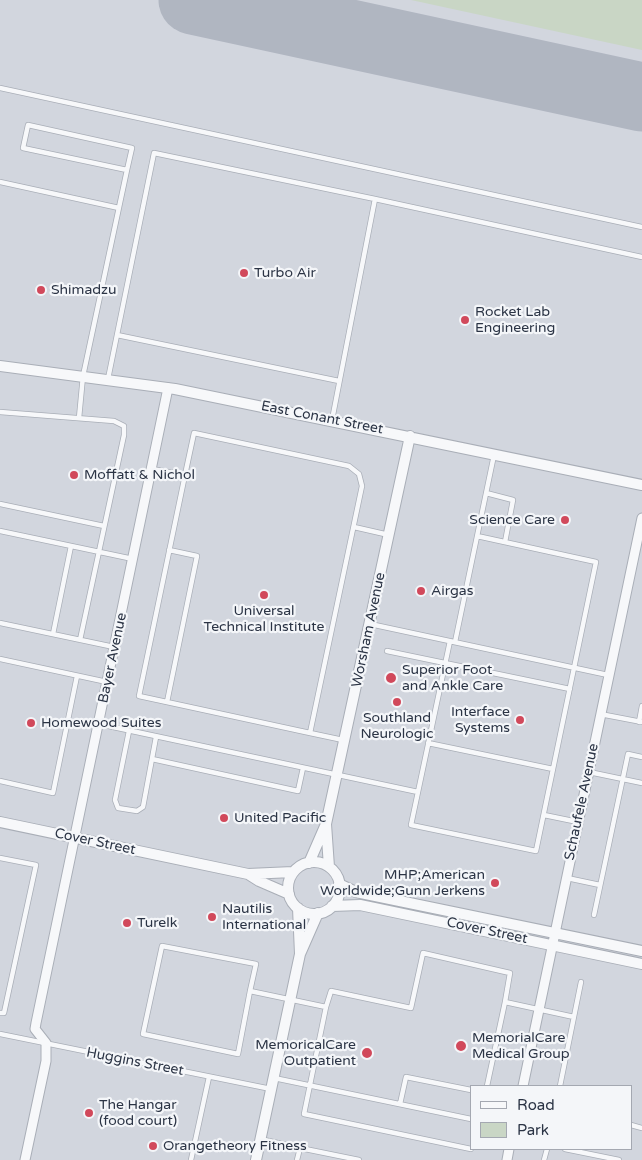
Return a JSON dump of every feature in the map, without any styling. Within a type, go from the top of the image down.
[{"type":"street","name":"East Conant Street","points":[[0,366],[168,388],[494,453],[642,485]]},
{"type":"street","name":"Bayer Avenue","points":[[25,1160],[46,1061],[46,1043],[35,1029],[168,388]]},
{"type":"street","name":"Worsham Avenue","points":[[309,863],[326,824],[410,436]]},
{"type":"street","name":"Schaufele Avenue","points":[[523,1085],[642,518]]},
{"type":"street","name":"Cover Street","points":[[0,822],[248,874],[294,872]]},
{"type":"street","name":"Worsham Avenue","points":[[326,824],[329,868]]},
{"type":"street","points":[[298,908],[310,914],[318,913],[332,906],[339,892],[339,884],[329,868],[309,863],[294,872],[288,886],[289,894],[298,908],[300,954]]},
{"type":"street","name":"Cover Street","points":[[248,874],[289,894]]},
{"type":"street","name":"Cover Street","points":[[339,884],[356,892],[642,951]]},
{"type":"street","name":"Cover Street","points":[[332,906],[360,905],[642,964]]},
{"type":"street","points":[[256,1160],[300,954],[318,913]]},
{"type":"lane","points":[[0,88],[642,227]]},
{"type":"lane","points":[[79,418],[83,376],[132,148],[28,126],[24,148],[127,170]]},
{"type":"lane","points":[[108,380],[154,153],[642,257]]},
{"type":"lane","points":[[0,182],[119,208]]},
{"type":"lane","points":[[332,420],[375,199]]},
{"type":"lane","points":[[117,335],[339,381]]},
{"type":"lane","points":[[0,412],[114,421],[124,426],[124,435],[80,640]]},
{"type":"lane","points":[[310,732],[362,486],[359,474],[349,466],[194,433],[139,696],[345,740]]},
{"type":"lane","points":[[477,536],[596,562],[536,851],[411,825],[445,663],[452,642],[477,536],[494,453]]},
{"type":"lane","points":[[152,469],[185,475]]},
{"type":"lane","points":[[486,493],[514,500],[505,542]]},
{"type":"lane","points":[[0,504],[104,526]]},
{"type":"lane","points":[[354,527],[389,535]]},
{"type":"lane","points":[[0,531],[133,560]]},
{"type":"lane","points":[[53,634],[70,546]]},
{"type":"lane","points":[[167,702],[197,556],[169,550]]},
{"type":"lane","points":[[0,623],[115,648]]},
{"type":"lane","points":[[370,624],[608,675]]},
{"type":"lane","points":[[387,651],[570,689]]},
{"type":"lane","points":[[0,660],[108,683]]},
{"type":"lane","points":[[0,781],[53,793],[77,676]]},
{"type":"lane","points":[[600,714],[640,722],[642,706]]},
{"type":"lane","points":[[99,724],[418,792]]},
{"type":"lane","points":[[129,731],[115,800],[118,808],[137,811],[143,807],[156,736]]},
{"type":"lane","points":[[428,743],[554,769]]},
{"type":"lane","points":[[594,915],[628,754],[642,757]]},
{"type":"lane","points":[[152,759],[298,791],[303,768]]},
{"type":"lane","points":[[588,772],[642,783]]},
{"type":"lane","points":[[544,815],[578,822]]},
{"type":"lane","points":[[0,858],[36,866],[4,1013],[0,1013]]},
{"type":"lane","points":[[566,878],[600,885]]},
{"type":"lane","points":[[162,946],[256,964],[250,990],[238,1054],[143,1034],[162,946]]},
{"type":"lane","points":[[470,1149],[304,1114],[326,1007],[332,991],[411,1008],[423,953],[510,973],[487,1085]]},
{"type":"lane","points":[[560,1085],[581,982]]},
{"type":"lane","points":[[250,990],[326,1007]]},
{"type":"lane","points":[[505,1002],[574,1017]]},
{"type":"lane","name":"Huggins Street","points":[[0,1034],[271,1089]]},
{"type":"lane","points":[[191,1160],[209,1076]]},
{"type":"lane","points":[[400,1104],[406,1077],[470,1090]]},
{"type":"lane","points":[[273,1078],[470,1119]]},
{"type":"lane","points":[[260,1140],[359,1160]]},
{"type":"lane","points":[[297,1160],[300,1148]]},
{"type":"lane","points":[[569,1150],[619,1160]]},
{"type":"shaded area","points":[[0,0],[642,0],[642,1160],[0,1160]]},
{"type":"green space","points":[[411,0],[642,0],[642,50]]},
{"type":"runway","points":[[193,0],[642,97]]},
{"type":"place","name":"Turbo Air","points":[[244,273]]},
{"type":"place","name":"Shimadzu","points":[[41,290]]},
{"type":"place","name":"Rocket Lab Engineering","points":[[465,320]]},
{"type":"place","name":"Moffatt & Nichol","points":[[74,475]]},
{"type":"place","name":"Science Care","points":[[565,520]]},
{"type":"place","name":"Airgas","points":[[421,591]]},
{"type":"place","name":"Universal Technical Institute","points":[[264,595]]},
{"type":"place","name":"Superior Foot and Ankle Care","points":[[391,678]]},
{"type":"place","name":"Southland Neurologic","points":[[397,702]]},
{"type":"place","name":"Interface Systems","points":[[520,720]]},
{"type":"place","name":"Homewood Suites","points":[[31,723]]},
{"type":"place","name":"United Pacific","points":[[224,818]]},
{"type":"place","name":"MHP;American Worldwide;Gunn Jerkens","points":[[495,883]]},
{"type":"place","name":"Nautilis International","points":[[212,917]]},
{"type":"place","name":"Turelk","points":[[127,923]]},
{"type":"place","name":"MemorialCare Medical Group","points":[[461,1046]]},
{"type":"place","name":"MemoricalCare Outpatient","points":[[367,1053]]},
{"type":"place","name":"The Hangar (food court)","points":[[89,1113]]},
{"type":"place","name":"Orangetheory Fitness","points":[[153,1146]]}]
